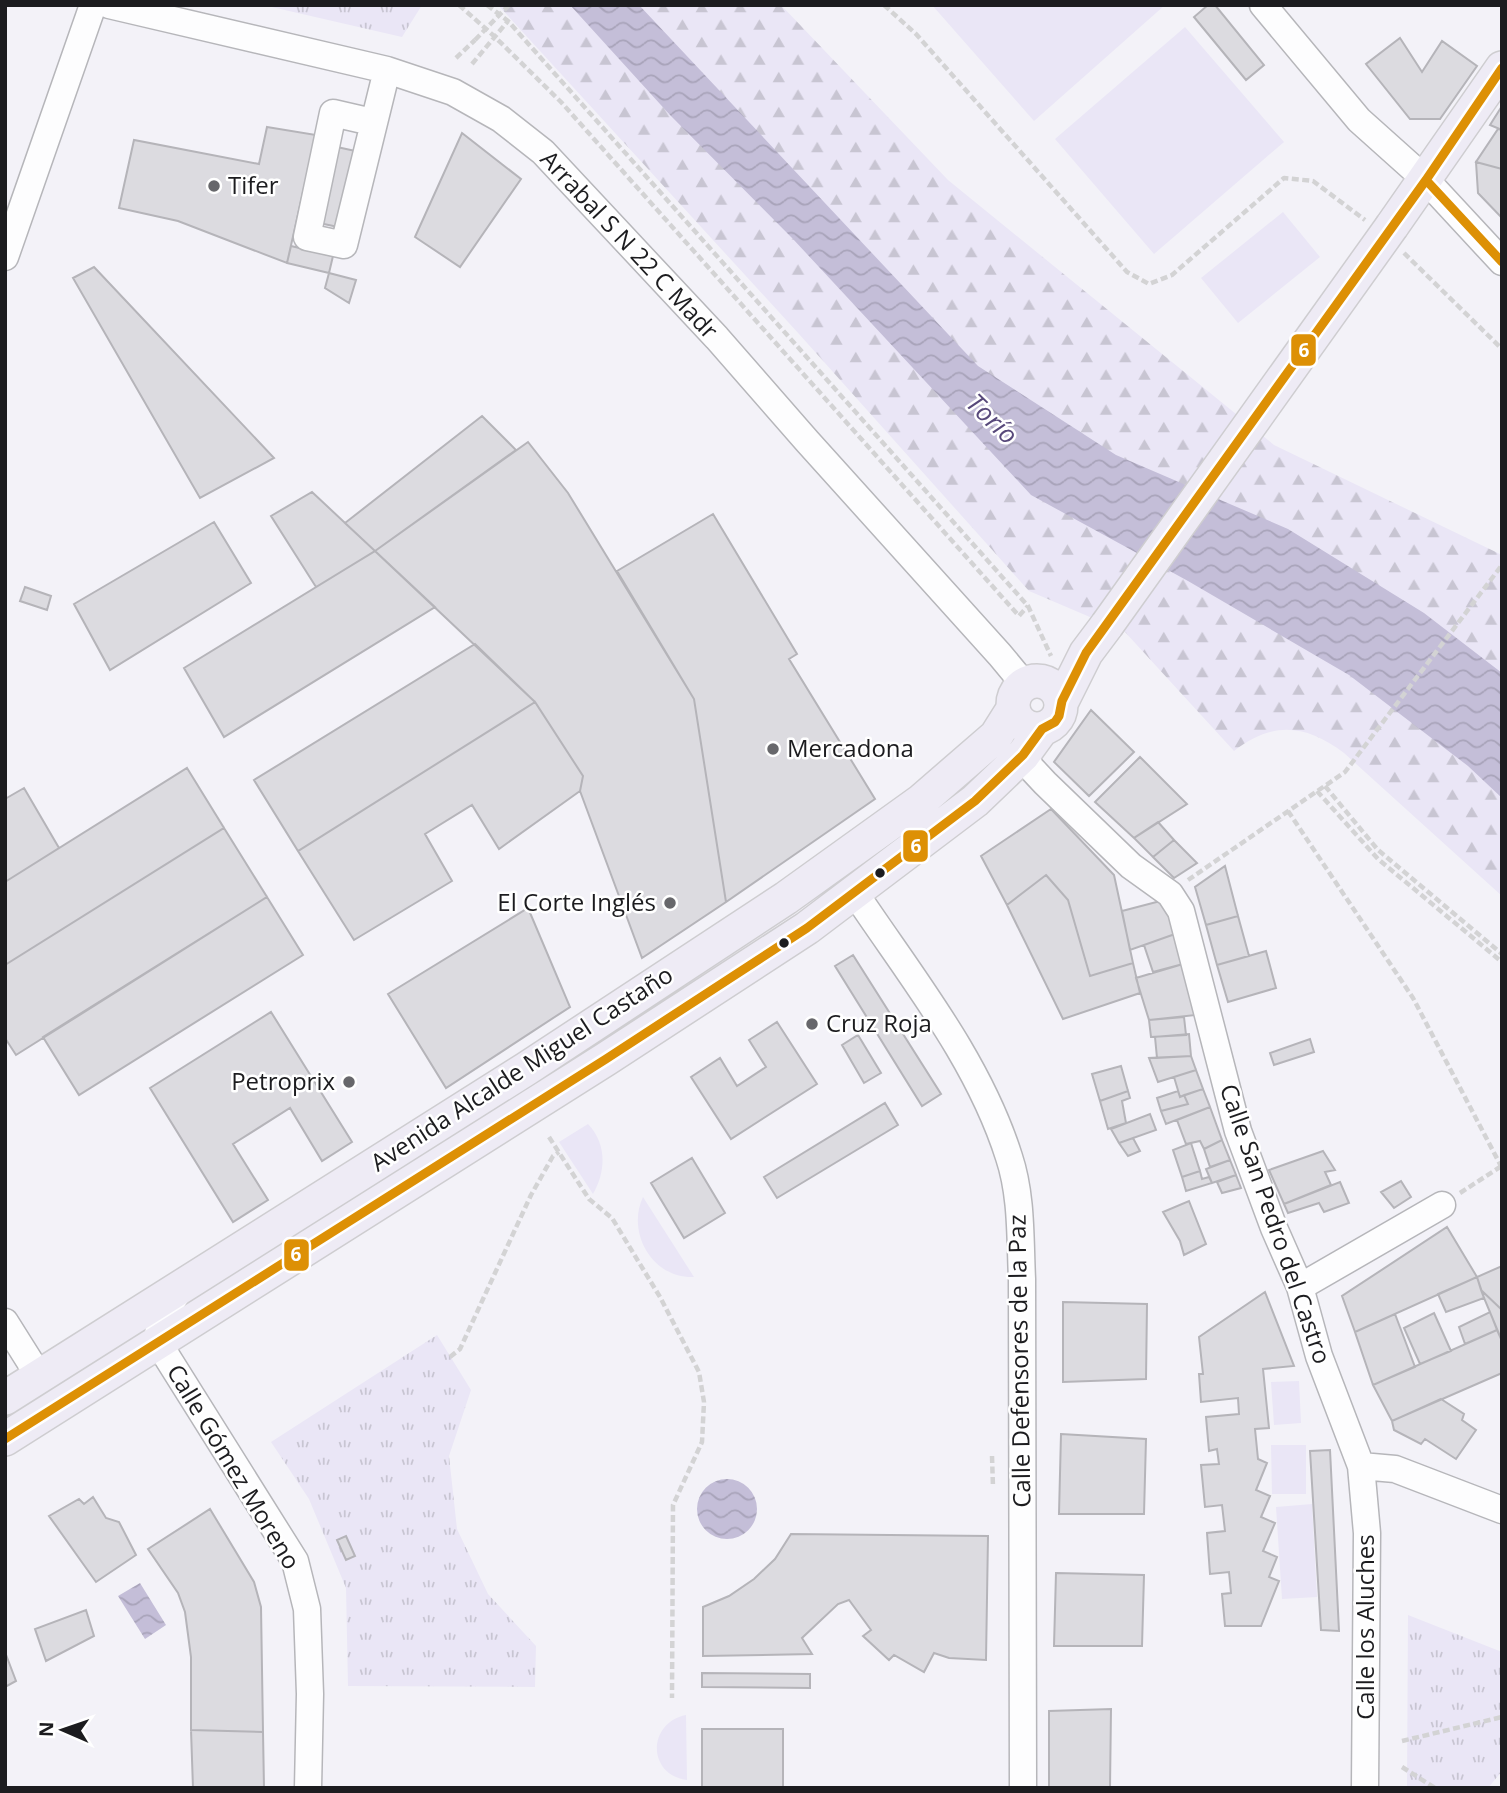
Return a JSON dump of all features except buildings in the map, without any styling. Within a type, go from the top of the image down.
[{"type":"main road","name":"Avenida Alcalde Miguel Castaño","points":[[5,1398],[526,1069],[786,898],[921,801],[996,736],[1038,686],[1086,653],[1426,180],[1502,68]]},
{"type":"main road","name":"Avenida Alcalde Miguel Castaño","points":[[12,1434],[606,1059],[807,928],[975,801],[1059,716],[1038,686]]},
{"type":"street","points":[[5,257],[93,5]]},
{"type":"street","points":[[1263,5],[1359,120],[1426,180],[1502,262]]},
{"type":"street","name":"Arrabal S N 22 C Madr","points":[[121,6],[387,70],[453,92],[501,119],[543,152],[717,338],[1000,655],[1038,686]]},
{"type":"street","points":[[372,122],[333,113],[307,237],[344,245],[372,122],[387,70]]},
{"type":"street","name":"Calle San Pedro del Castro","points":[[1032,742],[1031,768],[1131,866],[1170,894],[1181,911],[1237,1131],[1300,1287],[1320,1356],[1361,1466]]},
{"type":"street","name":"Calle Defensores de la Paz","points":[[855,893],[967,1060],[992,1112],[1010,1159],[1020,1214],[1022,1279],[1023,1788]]},
{"type":"street","points":[[1300,1287],[1442,1205]]},
{"type":"street","name":"Calle Gómez Moreno","points":[[186,1283],[167,1306],[159,1324],[157,1341],[295,1561],[307,1609],[310,1694],[308,1788]]},
{"type":"street","points":[[5,1322],[39,1376],[36,1398],[12,1434]]},
{"type":"street","points":[[39,1376],[78,1380],[106,1373]]},
{"type":"street","points":[[1361,1466],[1395,1469],[1502,1510]]},
{"type":"street","name":"Calle los Aluches","points":[[1361,1466],[1367,1533],[1365,1788]]},
{"type":"path","points":[[458,5],[494,36],[561,102],[1019,616],[1028,607]]},
{"type":"path","points":[[487,5],[508,22],[1028,607],[1038,686]]},
{"type":"path","points":[[456,58],[509,5]]},
{"type":"path","points":[[884,5],[916,34],[1127,272],[1149,284],[1172,275],[1284,178],[1313,181],[1388,233],[1502,348]]},
{"type":"path","points":[[472,64],[508,22]]},
{"type":"path","points":[[1183,883],[1345,772],[1502,565]]},
{"type":"path","points":[[1325,786],[1378,850],[1502,954]]},
{"type":"path","points":[[1317,791],[1378,859],[1502,962]]},
{"type":"path","points":[[1288,811],[1413,998],[1501,1167],[1442,1205]]},
{"type":"path","points":[[550,1137],[589,1199],[612,1218],[660,1297],[699,1372],[704,1402],[702,1442],[673,1505],[672,1698]]},
{"type":"path","points":[[450,1357],[460,1349],[531,1195],[553,1156],[559,1152]]},
{"type":"path","points":[[992,1455],[993,1487]]},
{"type":"path","points":[[1402,1741],[1502,1717]]},
{"type":"path","points":[[1402,1767],[1435,1788]]},
{"type":"green space","points":[[263,5],[422,5],[402,37]]},
{"type":"green space","points":[[498,5],[781,5],[948,180],[1274,445],[1502,555],[1502,896],[1330,743],[1302,732],[1276,731],[1248,741],[1234,751],[1125,632],[1029,591],[799,334]]},
{"type":"green space","points":[[932,5],[1165,5],[1034,121]]},
{"type":"green space","points":[[1185,27],[1284,142],[1154,254],[1055,139]]},
{"type":"green space","points":[[1283,212],[1320,257],[1238,323],[1201,278]]},
{"type":"green space","points":[[588,1124],[599,1140],[602,1158],[600,1176],[593,1194],[559,1142]]},
{"type":"green space","points":[[643,1197],[694,1277],[679,1276],[666,1270],[655,1262],[647,1251],[638,1225]]},
{"type":"green space","points":[[437,1335],[471,1390],[449,1456],[457,1529],[488,1594],[536,1646],[535,1687],[348,1686],[346,1588],[309,1499],[271,1442]]},
{"type":"green space","points":[[1299,1381],[1301,1423],[1274,1425],[1271,1382]]},
{"type":"green space","points":[[1271,1445],[1306,1445],[1306,1494],[1272,1494]]},
{"type":"green space","points":[[1312,1504],[1317,1597],[1282,1599],[1276,1507]]},
{"type":"green space","points":[[1408,1615],[1502,1652],[1502,1771],[1488,1788],[1407,1788]]},
{"type":"green space","points":[[686,1715],[687,1780],[664,1769],[657,1749],[664,1728],[673,1720]]},
{"type":"water","name":"Torío","points":[[570,5],[639,5],[978,366],[1116,455],[1288,529],[1424,613],[1502,673],[1502,798],[1468,766],[1349,675],[1188,581],[1031,495],[793,239],[670,115]]},
{"type":"water","points":[[721,1479],[733,1479],[752,1492],[757,1509],[755,1521],[744,1534],[733,1539],[721,1539],[702,1526],[697,1515],[697,1503],[710,1484]]},
{"type":"water","points":[[140,1583],[166,1625],[145,1639],[118,1596]]},
{"type":"transit line","name":"6","points":[[5,1439],[606,1059],[807,928],[975,801],[1023,755],[1042,729],[1055,722],[1062,701],[1086,653],[1426,180],[1502,68]]},
{"type":"transit line","name":"6","points":[[1426,180],[1502,262]]},
{"type":"place","name":"Tifer","points":[[214,186]]},
{"type":"place","name":"Mercadona","points":[[773,749]]},
{"type":"place","name":"El Corte Inglés","points":[[670,903]]},
{"type":"place","name":"Cruz Roja","points":[[812,1024]]},
{"type":"place","name":"Petroprix","points":[[349,1082]]}]
